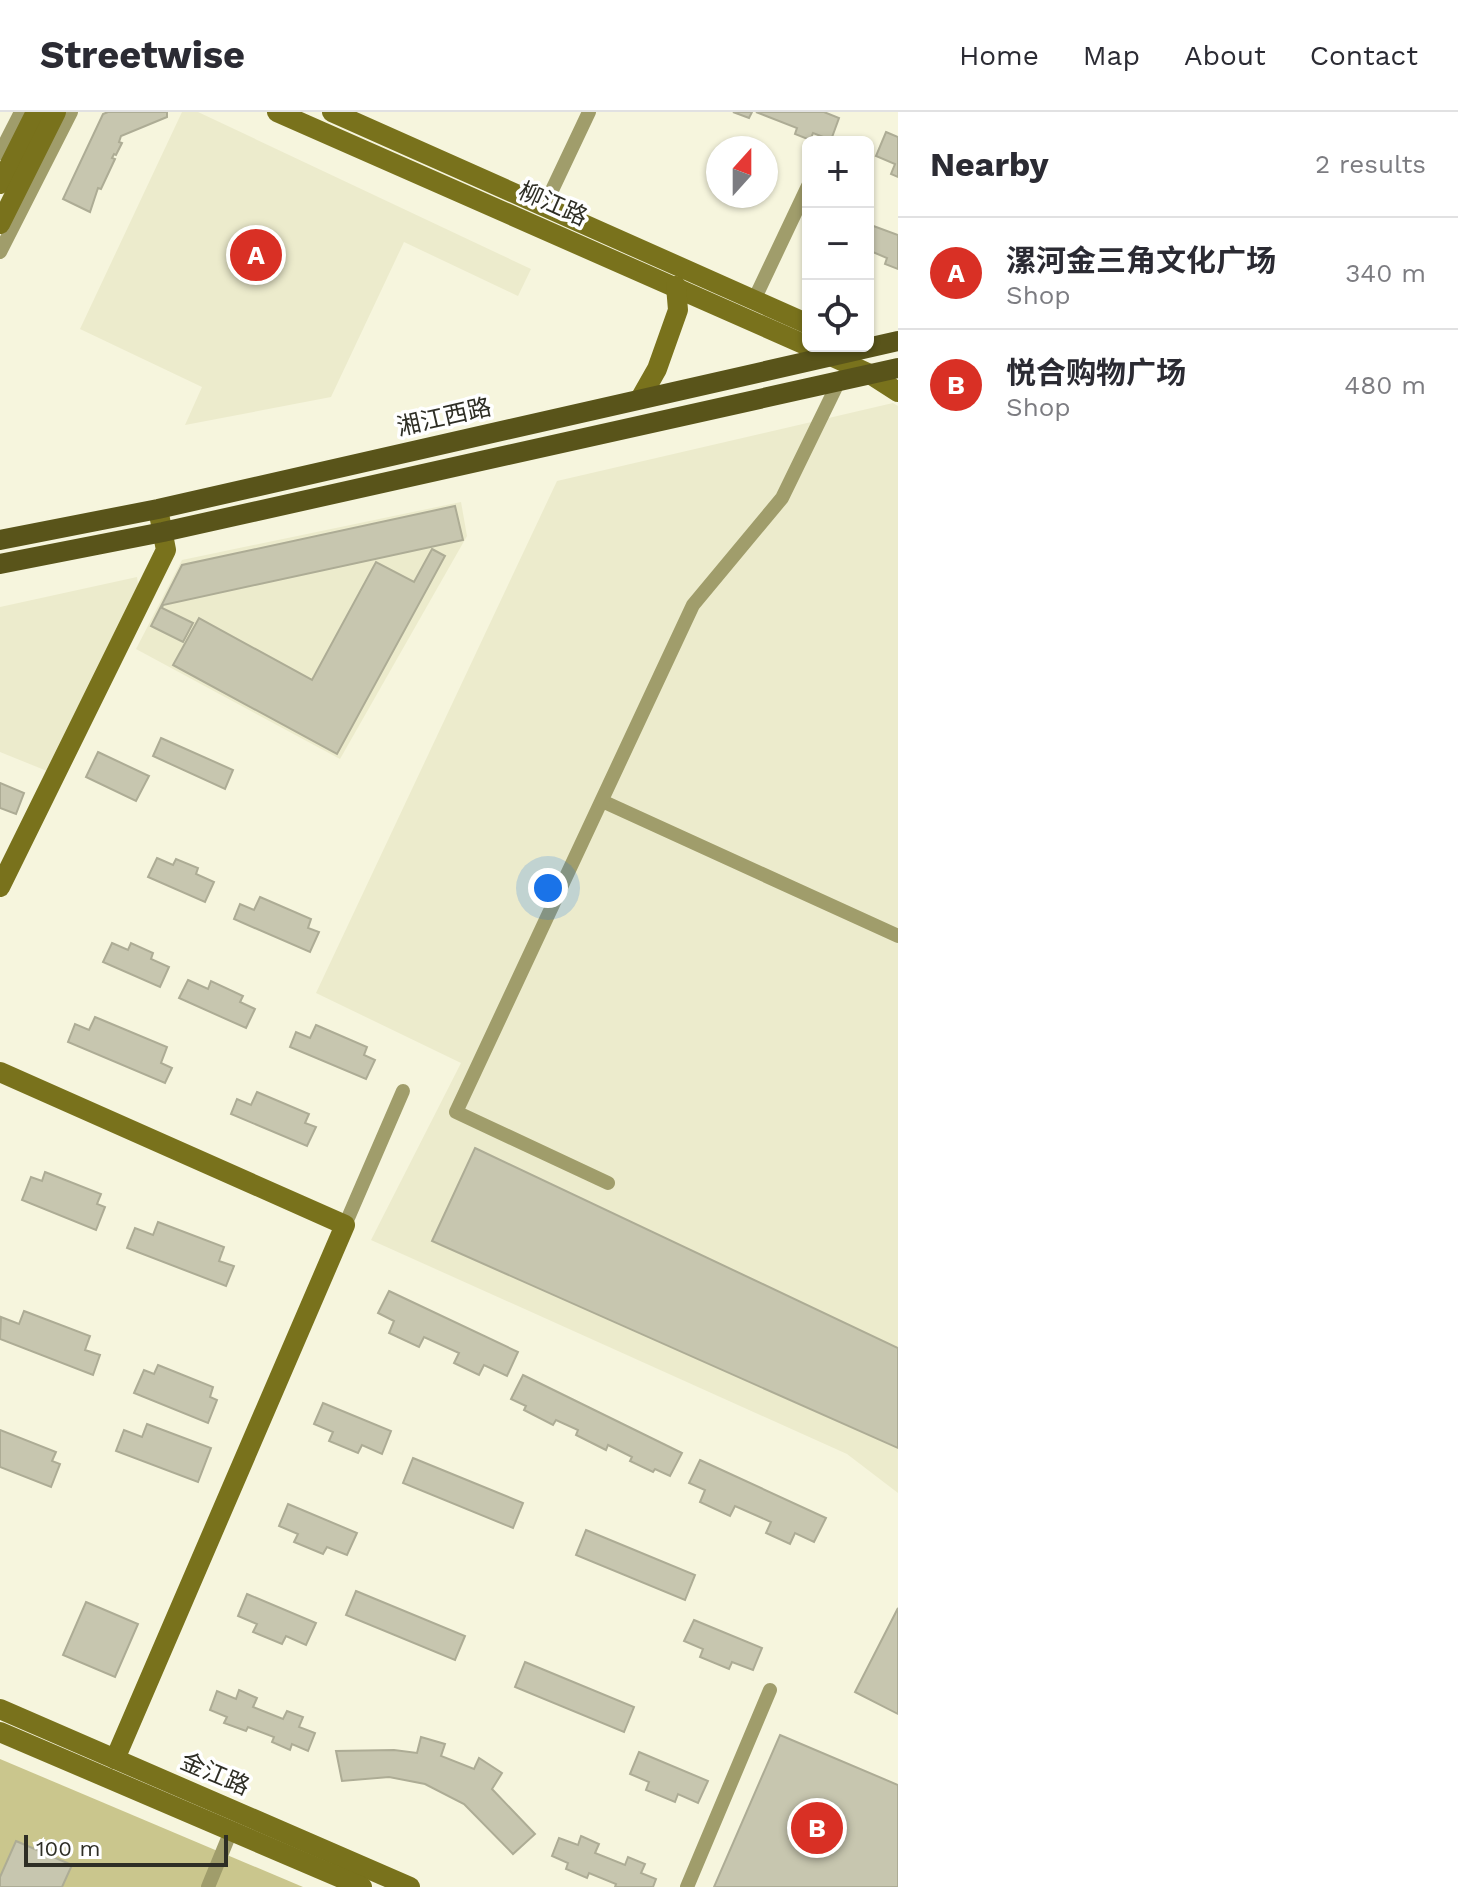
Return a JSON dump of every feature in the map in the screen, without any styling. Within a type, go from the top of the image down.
[{"type":"main road","name":"湘江西路","points":[[874,345],[898,341]]},
{"type":"main road","name":"湘江西路","points":[[0,540],[158,509],[843,352]]},
{"type":"main road","name":"湘江西路","points":[[0,564],[163,532],[898,367]]},
{"type":"street","points":[[0,153],[21,112]]},
{"type":"street","points":[[0,184],[36,112]]},
{"type":"street","points":[[0,224],[56,112]]},
{"type":"street","points":[[0,252],[71,112]]},
{"type":"street","name":"柳江路","points":[[277,112],[802,343]]},
{"type":"street","name":"柳江路","points":[[332,112],[802,321]]},
{"type":"street","points":[[545,205],[589,112]]},
{"type":"street","points":[[754,300],[802,199]]},
{"type":"street","points":[[640,399],[657,369],[678,310],[676,286]]},
{"type":"street","name":"柳江路","points":[[822,352],[870,374],[898,392]]},
{"type":"street","points":[[869,352],[898,367]]},
{"type":"street","points":[[608,1183],[456,1112],[693,605],[782,498],[839,381]]},
{"type":"street","points":[[0,887],[166,550],[158,509]]},
{"type":"street","points":[[602,801],[898,936]]},
{"type":"street","points":[[0,1072],[345,1225]]},
{"type":"street","points":[[115,1759],[403,1091]]},
{"type":"street","points":[[687,1887],[770,1690]]},
{"type":"street","name":"金江路","points":[[0,1709],[410,1887]]},
{"type":"street","name":"金江路","points":[[0,1732],[362,1887]]},
{"type":"street","points":[[208,1887],[231,1831]]},
{"type":"shaded area","points":[[182,112],[198,112],[531,269],[518,296],[404,242],[331,397],[185,425],[202,387],[80,329]]},
{"type":"shaded area","points":[[893,403],[898,406],[898,1493],[847,1454],[371,1240],[461,1063],[316,993],[557,481]]},
{"type":"shaded area","points":[[461,502],[467,536],[340,759],[136,649],[182,560]]},
{"type":"shaded area","points":[[137,577],[139,591],[47,771],[0,752],[0,607]]},
{"type":"shaded area","points":[[0,1759],[303,1887],[0,1887]]},
{"type":"building","points":[[167,112],[167,117],[121,136],[119,142],[122,143],[112,158],[115,159],[101,189],[98,188],[90,212],[63,199],[103,114]]},
{"type":"building","points":[[733,112],[752,112],[749,118]]},
{"type":"building","points":[[756,112],[824,112],[839,118],[832,136],[813,133],[812,136],[802,137],[795,134],[797,128]]},
{"type":"building","points":[[886,132],[898,137],[898,177],[891,174],[895,164],[876,156]]},
{"type":"building","points":[[874,226],[898,235],[898,269],[885,264],[887,258],[874,253]]},
{"type":"building","points":[[455,506],[463,540],[163,605],[162,608],[193,623],[183,642],[151,626],[182,565]]},
{"type":"building","points":[[432,549],[445,556],[337,754],[173,665],[199,618],[312,680],[376,562],[414,582]]},
{"type":"building","points":[[161,738],[233,770],[225,789],[153,756]]},
{"type":"building","points":[[98,752],[149,776],[136,801],[86,777]]},
{"type":"building","points":[[0,783],[24,793],[16,814],[0,808]]},
{"type":"building","points":[[157,858],[173,865],[176,859],[198,868],[196,874],[214,882],[205,902],[148,877]]},
{"type":"building","points":[[260,897],[311,919],[308,928],[319,932],[310,952],[234,919],[240,904],[254,910]]},
{"type":"building","points":[[112,943],[128,950],[131,943],[153,953],[151,959],[169,967],[160,987],[103,962]]},
{"type":"building","points":[[188,980],[208,989],[211,981],[243,996],[240,1002],[255,1009],[246,1028],[179,998]]},
{"type":"building","points":[[95,1017],[167,1047],[161,1063],[172,1068],[165,1083],[68,1042],[75,1024],[89,1030]]},
{"type":"building","points":[[316,1025],[367,1047],[364,1055],[375,1060],[366,1079],[290,1047],[296,1032],[310,1038]]},
{"type":"building","points":[[257,1092],[309,1114],[305,1123],[316,1127],[307,1146],[231,1114],[237,1099],[251,1105]]},
{"type":"building","points":[[475,1148],[898,1348],[898,1448],[432,1241]]},
{"type":"building","points":[[45,1172],[101,1194],[97,1204],[105,1207],[96,1230],[22,1200],[31,1177],[42,1181]]},
{"type":"building","points":[[158,1222],[224,1247],[219,1261],[234,1266],[226,1286],[127,1248],[135,1228],[153,1235]]},
{"type":"building","points":[[389,1291],[518,1352],[507,1376],[484,1365],[479,1375],[454,1363],[459,1353],[424,1337],[419,1347],[389,1333],[394,1321],[378,1313]]},
{"type":"building","points":[[24,1311],[90,1336],[85,1350],[100,1355],[93,1375],[0,1339],[1,1317],[19,1324]]},
{"type":"building","points":[[158,1365],[213,1387],[210,1397],[217,1400],[208,1423],[134,1393],[144,1370],[154,1374]]},
{"type":"building","points":[[523,1375],[682,1453],[670,1476],[630,1461],[632,1457],[608,1445],[606,1450],[576,1435],[578,1430],[556,1420],[553,1425],[524,1410],[526,1406],[511,1399]]},
{"type":"building","points":[[323,1403],[391,1431],[382,1454],[362,1445],[358,1453],[329,1441],[333,1432],[314,1424]]},
{"type":"building","points":[[147,1424],[211,1448],[198,1482],[116,1451],[124,1430],[142,1437]]},
{"type":"building","points":[[0,1430],[56,1452],[52,1461],[60,1464],[51,1487],[0,1467]]},
{"type":"building","points":[[413,1458],[523,1503],[513,1528],[403,1483]]},
{"type":"building","points":[[700,1460],[826,1518],[814,1542],[795,1533],[790,1544],[766,1533],[771,1522],[735,1506],[730,1516],[700,1502],[705,1490],[689,1483]]},
{"type":"building","points":[[288,1504],[357,1533],[347,1555],[327,1547],[323,1554],[294,1542],[298,1534],[279,1526]]},
{"type":"building","points":[[586,1530],[695,1575],[685,1600],[576,1555]]},
{"type":"building","points":[[356,1591],[465,1636],[455,1660],[346,1615]]},
{"type":"building","points":[[247,1594],[316,1623],[306,1645],[286,1636],[282,1644],[253,1632],[257,1624],[238,1616]]},
{"type":"building","points":[[86,1602],[138,1624],[115,1677],[63,1655]]},
{"type":"building","points":[[898,1608],[898,1714],[855,1692]]},
{"type":"building","points":[[694,1620],[762,1648],[753,1670],[732,1662],[729,1669],[700,1657],[703,1649],[684,1641]]},
{"type":"building","points":[[525,1662],[634,1707],[624,1732],[515,1687]]},
{"type":"building","points":[[239,1690],[257,1698],[253,1707],[283,1719],[287,1711],[303,1717],[299,1727],[315,1733],[308,1751],[292,1744],[290,1750],[272,1742],[274,1737],[248,1727],[246,1731],[224,1723],[227,1717],[210,1710],[217,1691],[236,1699]]},
{"type":"building","points":[[780,1735],[898,1785],[898,1887],[714,1887]]},
{"type":"building","points":[[421,1737],[445,1744],[441,1756],[474,1769],[479,1758],[502,1773],[492,1789],[535,1834],[513,1854],[464,1804],[425,1784],[389,1777],[342,1781],[336,1751],[394,1750],[417,1753]]},
{"type":"building","points":[[639,1752],[708,1781],[698,1803],[678,1794],[675,1802],[646,1790],[649,1782],[630,1774]]},
{"type":"building","points":[[581,1836],[599,1844],[595,1853],[625,1865],[628,1857],[645,1864],[641,1873],[656,1879],[653,1887],[615,1887],[616,1884],[589,1873],[587,1878],[566,1869],[568,1863],[552,1856],[559,1838],[578,1845]]},
{"type":"building","points":[[16,1841],[72,1865],[62,1887],[0,1887],[0,1877]]},
{"type":"place","name":"漯河金三角文化广场","points":[[256,255]]},
{"type":"place","name":"悦合购物广场","points":[[817,1828]]}]
